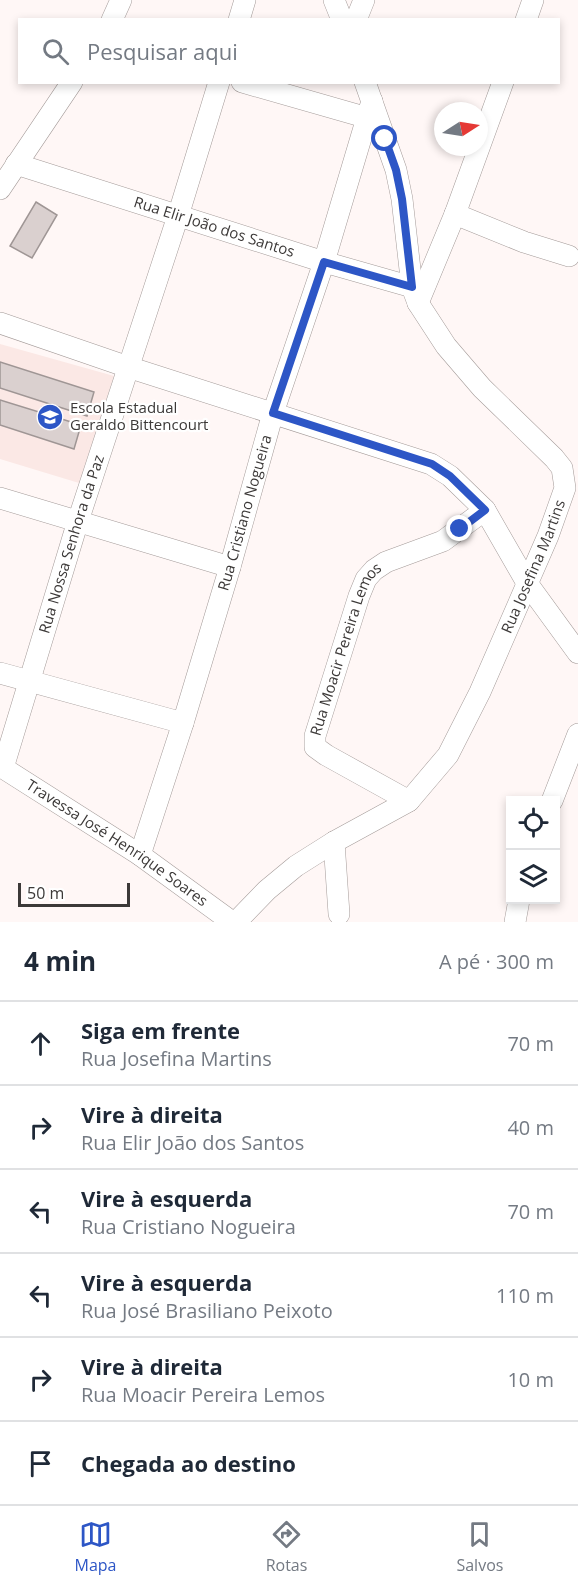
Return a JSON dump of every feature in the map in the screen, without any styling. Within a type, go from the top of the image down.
[{"type":"street","points":[[113,18],[121,0]]},
{"type":"street","points":[[240,18],[245,0]]},
{"type":"street","points":[[334,0],[341,18]]},
{"type":"street","points":[[357,18],[364,0]]},
{"type":"street","points":[[527,18],[533,0]]},
{"type":"street","points":[[0,189],[71,84]]},
{"type":"street","name":"Rua Nossa Senhora da Paz","points":[[1,767],[218,84]]},
{"type":"street","points":[[256,84],[368,100]]},
{"type":"street","points":[[415,295],[455,214],[502,84]]},
{"type":"street","name":"Rua Cristiano Nogueira","points":[[140,855],[230,567],[273,413],[324,262],[368,100]]},
{"type":"street","name":"Rua Josefina Martins","points":[[234,922],[296,866],[334,842],[409,801],[448,755],[480,692],[548,536],[570,470],[554,458],[482,388],[446,346],[415,295],[396,170],[368,100]]},
{"type":"street","name":"Rua Elir João dos Santos","points":[[16,164],[324,262],[415,295]]},
{"type":"street","points":[[455,214],[524,242],[569,256]]},
{"type":"street","points":[[0,322],[128,367],[432,464],[450,476],[485,510],[527,583],[578,653]]},
{"type":"street","points":[[0,498],[230,567]]},
{"type":"street","name":"Rua Moacir Pereira Lemos","points":[[409,801],[326,755],[315,747],[315,736],[366,579],[386,562],[443,541],[485,510]]},
{"type":"street","points":[[0,673],[183,723]]},
{"type":"street","points":[[554,796],[578,734]]},
{"type":"street","name":"Travessa José Henrique Soares","points":[[1,767],[140,855],[234,922]]},
{"type":"street","points":[[334,842],[339,914]]},
{"type":"street","points":[[515,922],[518,904]]},
{"type":"shaded area","name":"Escola Estadual Geraldo Bittencourt","points":[[0,344],[114,376],[79,483],[0,459]]},
{"type":"building","points":[[36,202],[57,215],[32,258],[10,246]]},
{"type":"building","name":"Escola Estadual Geraldo Bittencourt","points":[[0,362],[94,392],[87,416],[0,388]]},
{"type":"building","points":[[0,400],[81,425],[74,449],[0,425]]},
{"type":"place","name":"Escola Estadual Geraldo Bittencourt","points":[[50,417]]},
{"type":"route","points":[[385,139],[396,170],[402,199],[412,287],[324,262],[273,413],[432,464],[465,489],[485,510],[460,529]]}]
